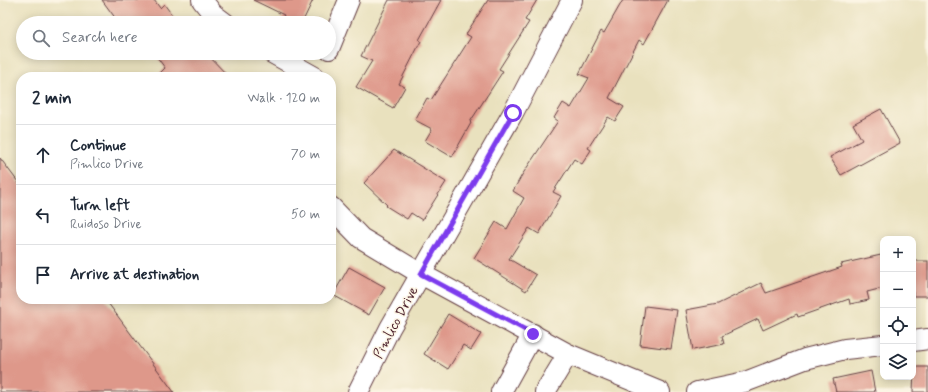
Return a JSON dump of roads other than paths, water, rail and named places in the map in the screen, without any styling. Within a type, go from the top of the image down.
[{"type":"street","points":[[202,0],[216,16]]},
{"type":"street","points":[[336,32],[349,0]]},
{"type":"street","name":"Pimlico Drive","points":[[358,392],[390,328],[513,113],[572,0]]},
{"type":"street","points":[[285,60],[307,72]]},
{"type":"street","points":[[318,72],[324,60]]},
{"type":"street","points":[[336,212],[361,238],[421,274],[568,354],[660,392]]},
{"type":"street","points":[[501,392],[533,334]]},
{"type":"street","points":[[916,341],[928,339]]},
{"type":"street","points":[[697,392],[745,382],[805,359],[845,349],[880,345]]},
{"type":"street","points":[[545,392],[568,354]]}]
